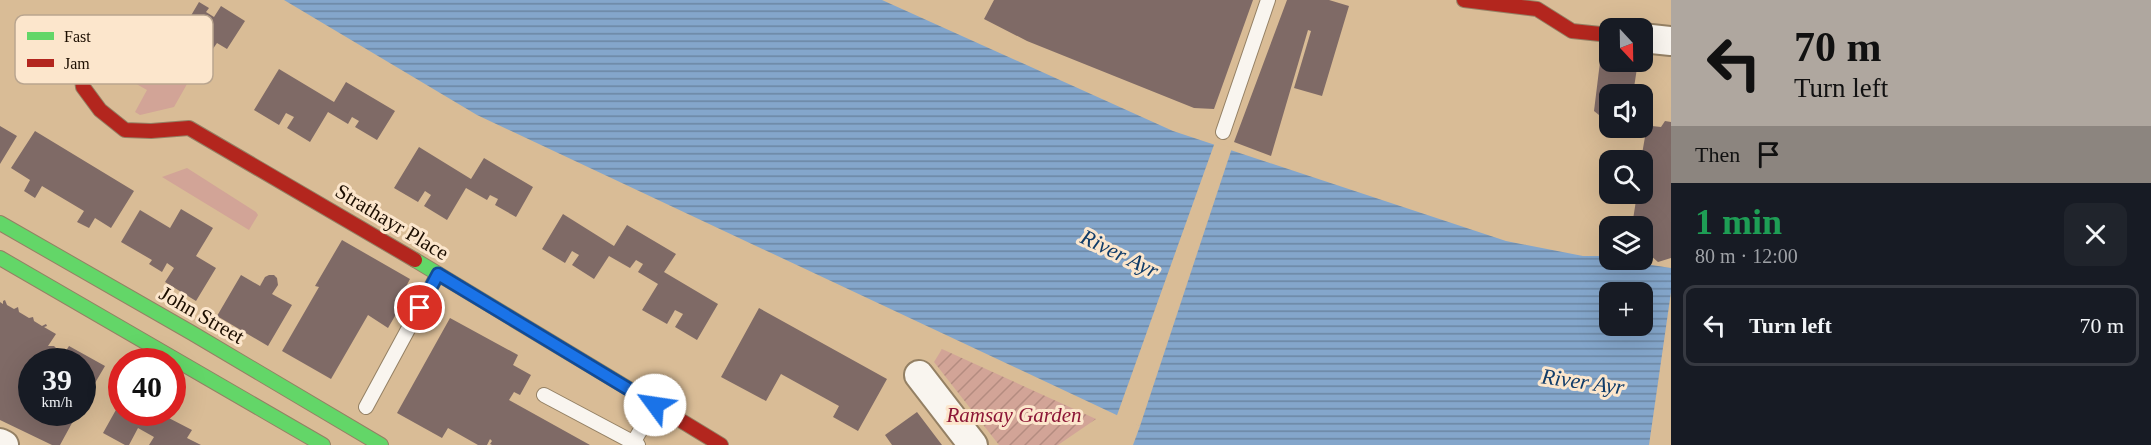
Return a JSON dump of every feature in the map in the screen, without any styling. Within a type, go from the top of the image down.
[{"type":"street","points":[[1464,0],[1537,9],[1572,31],[1599,34]]},
{"type":"street","points":[[1653,39],[1671,41]]},
{"type":"street","name":"Strathayr Place","points":[[83,84],[100,110],[125,130],[189,128],[327,207],[721,445]]},
{"type":"street","name":"John Street","points":[[0,223],[381,445]]},
{"type":"street","points":[[0,258],[323,445]]},
{"type":"street","points":[[919,375],[973,445]]},
{"type":"street","points":[[0,443],[4,445]]},
{"type":"lane","points":[[1223,132],[1268,0]]},
{"type":"lane","points":[[366,407],[438,274]]},
{"type":"lane","points":[[544,395],[635,444],[655,405]]},
{"type":"green space","points":[[136,84],[187,84],[174,107],[140,115],[135,112],[147,90]]},
{"type":"green space","points":[[187,168],[256,212],[258,215],[249,230],[162,177]]},
{"type":"green space","name":"Ramsay Garden","points":[[942,349],[1096,419],[1058,445],[999,445],[934,362]]},
{"type":"water","name":"River Ayr","points":[[284,0],[882,0],[1173,131],[1506,241],[1583,256],[1599,256],[1599,270],[1653,270],[1653,265],[1671,268],[1671,445],[1133,445],[1140,426],[477,115]]},
{"type":"pier","points":[[1215,142],[1232,148],[1140,426],[1116,418]]},
{"type":"pier","points":[[1671,292],[1671,445],[1649,445]]},
{"type":"building","points":[[994,0],[1253,0],[1214,109],[1194,108],[1027,41],[984,19]]},
{"type":"building","points":[[1287,0],[1329,0],[1349,6],[1322,96],[1294,88],[1311,31],[1308,30],[1271,156],[1234,142]]},
{"type":"building","points":[[199,2],[209,8],[206,12],[211,15],[191,15]]},
{"type":"building","points":[[221,6],[245,21],[227,49],[217,43],[213,49],[213,16]]},
{"type":"building","points":[[279,69],[334,102],[346,82],[395,111],[377,140],[355,127],[359,121],[352,117],[348,124],[328,112],[310,142],[287,128],[294,117],[286,113],[279,125],[254,110]]},
{"type":"building","points":[[1599,70],[1599,72],[1636,72],[1635,84],[1599,84],[1599,115],[1594,111]]},
{"type":"building","points":[[1665,121],[1671,122],[1671,258],[1658,262],[1653,258],[1653,216],[1634,216],[1635,204],[1653,204],[1653,150],[1643,150],[1645,138],[1653,138],[1653,126],[1661,127]]},
{"type":"building","points":[[0,126],[17,136],[0,164]]},
{"type":"building","points":[[35,131],[134,191],[111,228],[95,218],[89,228],[77,222],[84,211],[42,186],[35,198],[24,191],[30,180],[11,168]]},
{"type":"building","points":[[419,147],[471,179],[484,158],[533,187],[516,217],[495,205],[498,199],[490,195],[487,200],[466,188],[447,220],[424,206],[431,195],[425,191],[418,202],[394,188]]},
{"type":"building","points":[[181,209],[213,228],[196,256],[216,268],[196,301],[165,282],[174,268],[167,263],[162,272],[149,264],[152,260],[121,242],[140,210],[170,228]]},
{"type":"building","points":[[563,214],[614,246],[627,225],[676,254],[664,272],[718,304],[697,340],[675,327],[683,314],[675,310],[667,324],[642,310],[658,284],[638,272],[643,264],[636,260],[630,268],[609,256],[594,279],[572,265],[579,255],[572,251],[565,263],[542,249]]},
{"type":"building","points":[[342,240],[410,279],[398,302],[402,304],[388,328],[368,315],[331,379],[282,351],[319,287],[315,286]]},
{"type":"building","points":[[241,275],[260,286],[265,277],[274,275],[278,285],[272,294],[292,305],[268,346],[217,316]]},
{"type":"building","points":[[5,300],[7,305],[14,309],[18,307],[19,312],[29,318],[33,317],[34,321],[42,326],[46,324],[47,326],[44,327],[56,334],[48,346],[56,348],[18,348],[18,426],[70,426],[60,445],[52,445],[0,420],[0,302],[3,304]]},
{"type":"building","points":[[759,308],[887,379],[858,431],[833,417],[839,406],[781,374],[766,401],[721,377]]},
{"type":"building","points":[[450,318],[518,355],[513,365],[531,375],[520,395],[514,392],[509,400],[590,445],[492,445],[490,439],[487,445],[478,445],[448,428],[442,438],[397,413]]},
{"type":"building","points":[[96,361],[105,366],[96,381]]},
{"type":"building","points":[[917,412],[942,445],[892,445],[885,435]]},
{"type":"building","points":[[108,424],[108,426],[184,426],[192,430],[187,438],[201,445],[149,445],[154,437],[138,428],[129,445],[125,445],[103,433]]},
{"type":"traffic: fast","points":[[0,223],[381,445]]},
{"type":"traffic: fast","points":[[0,258],[323,445]]},
{"type":"traffic: fast","points":[[415,260],[634,392]]},
{"type":"traffic: jam","points":[[1464,0],[1537,9],[1572,31],[1599,34]]},
{"type":"traffic: jam","points":[[83,84],[100,110],[125,130],[151,131],[189,128],[415,260]]},
{"type":"traffic: jam","points":[[634,392],[721,445]]},
{"type":"route","points":[[420,308],[438,274],[655,405]]}]
